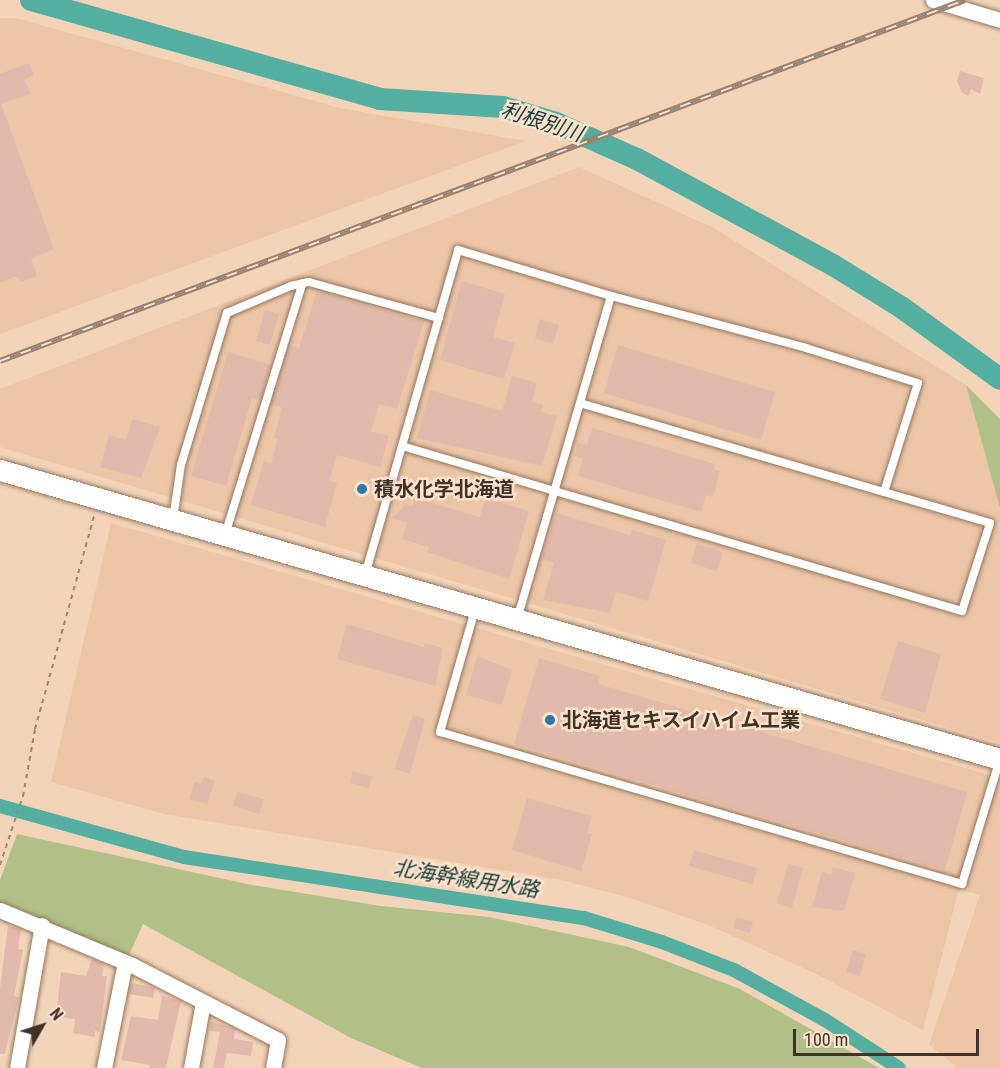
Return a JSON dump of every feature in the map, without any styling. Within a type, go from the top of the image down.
[{"type":"street","points":[[933,0],[1000,20]]},
{"type":"street","points":[[0,470],[1000,759]]},
{"type":"street","points":[[0,910],[42,925],[125,962],[278,1040],[273,1068]]},
{"type":"street","points":[[17,1068],[42,925]]},
{"type":"street","points":[[104,1068],[125,962]]},
{"type":"street","points":[[190,1068],[203,1002]]},
{"type":"lane","points":[[364,576],[458,250],[918,382],[884,492]]},
{"type":"lane","points":[[173,521],[181,465],[226,313],[309,282],[439,318]]},
{"type":"lane","points":[[225,536],[302,284]]},
{"type":"lane","points":[[516,620],[612,296]]},
{"type":"lane","points":[[402,447],[962,611],[990,523],[580,403]]},
{"type":"lane","points":[[476,609],[440,732],[962,884],[1000,759]]},
{"type":"path","points":[[0,866],[24,796],[35,729],[99,499]]},
{"type":"shaded area","points":[[0,18],[16,18],[340,108],[526,141],[0,334]]},
{"type":"shaded area","points":[[579,167],[714,228],[966,385],[1000,508],[1000,743],[0,447],[0,389]]},
{"type":"shaded area","points":[[111,523],[1000,778],[1000,1068],[958,1068],[929,1045],[980,895],[959,889],[923,1030],[812,972],[708,925],[630,898],[562,880],[164,814],[51,782]]},
{"type":"green space","points":[[966,385],[1000,419],[1000,508]]},
{"type":"green space","points":[[17,834],[252,885],[381,906],[489,917],[629,947],[740,989],[879,1068],[422,1068],[351,1038],[143,924],[128,957],[0,905],[0,880]]},
{"type":"building","points":[[29,63],[34,75],[24,80],[31,94],[1,104],[54,249],[31,258],[37,276],[21,282],[17,276],[0,283],[0,74]]},
{"type":"building","points":[[960,71],[984,78],[980,94],[971,89],[968,96],[962,93],[957,81]]},
{"type":"building","points":[[462,281],[505,294],[493,337],[515,343],[504,379],[440,360]]},
{"type":"building","points":[[317,291],[424,322],[397,409],[379,404],[371,431],[389,436],[380,467],[337,455],[329,481],[337,483],[325,527],[251,505],[264,461],[271,463],[278,439],[274,438],[282,408],[271,404],[289,345],[299,348]]},
{"type":"building","points":[[265,310],[279,314],[270,345],[256,341]]},
{"type":"building","points":[[540,319],[559,325],[553,344],[535,338]]},
{"type":"building","points":[[618,345],[775,392],[761,440],[604,393]]},
{"type":"building","points":[[228,352],[271,365],[260,401],[252,398],[226,486],[191,476]]},
{"type":"building","points":[[512,376],[537,383],[532,402],[543,405],[541,412],[557,416],[542,466],[417,438],[430,390],[502,411]]},
{"type":"building","points":[[132,419],[160,427],[141,478],[100,467],[109,435],[126,440]]},
{"type":"building","points":[[592,428],[715,464],[714,469],[720,471],[713,497],[706,495],[701,512],[578,476],[583,459],[575,456],[578,443],[587,445]]},
{"type":"building","points":[[415,498],[480,517],[485,498],[529,511],[509,579],[427,552],[429,547],[402,539],[407,523],[392,518],[406,504],[412,506]]},
{"type":"building","points":[[556,513],[630,535],[632,530],[666,540],[648,601],[616,592],[610,613],[543,600],[554,563],[542,559]]},
{"type":"building","points":[[697,544],[723,552],[717,571],[691,563]]},
{"type":"building","points":[[347,624],[424,647],[425,643],[443,648],[435,686],[337,659]]},
{"type":"building","points":[[898,641],[941,654],[925,713],[880,699]]},
{"type":"building","points":[[477,656],[512,670],[502,705],[466,695]]},
{"type":"building","points":[[539,658],[600,676],[598,684],[967,792],[945,870],[514,744]]},
{"type":"building","points":[[413,715],[425,719],[410,774],[394,769]]},
{"type":"building","points":[[353,771],[372,777],[369,788],[350,783]]},
{"type":"building","points":[[204,777],[215,781],[207,804],[189,799],[195,782],[201,784]]},
{"type":"building","points":[[238,792],[264,799],[259,814],[233,806]]},
{"type":"building","points":[[527,798],[592,816],[587,833],[592,834],[581,871],[512,850]]},
{"type":"building","points":[[694,850],[757,868],[753,884],[689,866]]},
{"type":"building","points":[[788,864],[803,868],[792,908],[777,903]]},
{"type":"building","points":[[833,867],[855,873],[844,911],[812,907],[822,872],[831,875]]},
{"type":"building","points":[[736,917],[753,922],[750,933],[733,928]]},
{"type":"building","points":[[8,926],[21,929],[18,949],[23,950],[14,996],[19,997],[5,1054],[0,1054],[0,988]]},
{"type":"building","points":[[853,950],[866,954],[860,976],[846,972]]},
{"type":"building","points":[[92,959],[104,964],[102,976],[107,976],[100,1032],[95,1031],[95,1037],[73,1033],[75,1019],[56,1016],[61,972],[86,976]]},
{"type":"building","points":[[131,983],[155,988],[153,998],[129,994]]},
{"type":"building","points":[[162,996],[181,1001],[166,1068],[149,1068],[150,1065],[121,1060],[131,1016],[158,1020]]},
{"type":"building","points":[[211,1021],[235,1029],[234,1039],[253,1042],[251,1056],[227,1053],[224,1068],[213,1068],[220,1032],[209,1031]]},
{"type":"waterway","name":"利根別川","points":[[31,0],[380,99],[503,107],[556,123],[637,159],[833,265],[901,307],[1000,379]]},
{"type":"waterway","name":"北海幹線用水路","points":[[0,806],[184,857],[584,918],[662,942],[734,970],[825,1020],[899,1068]]},
{"type":"railway","points":[[0,361],[965,0]]},
{"type":"place","name":"積水化学北海道","points":[[362,489]]},
{"type":"place","name":"北海道セキスイハイム工業","points":[[550,720]]}]
